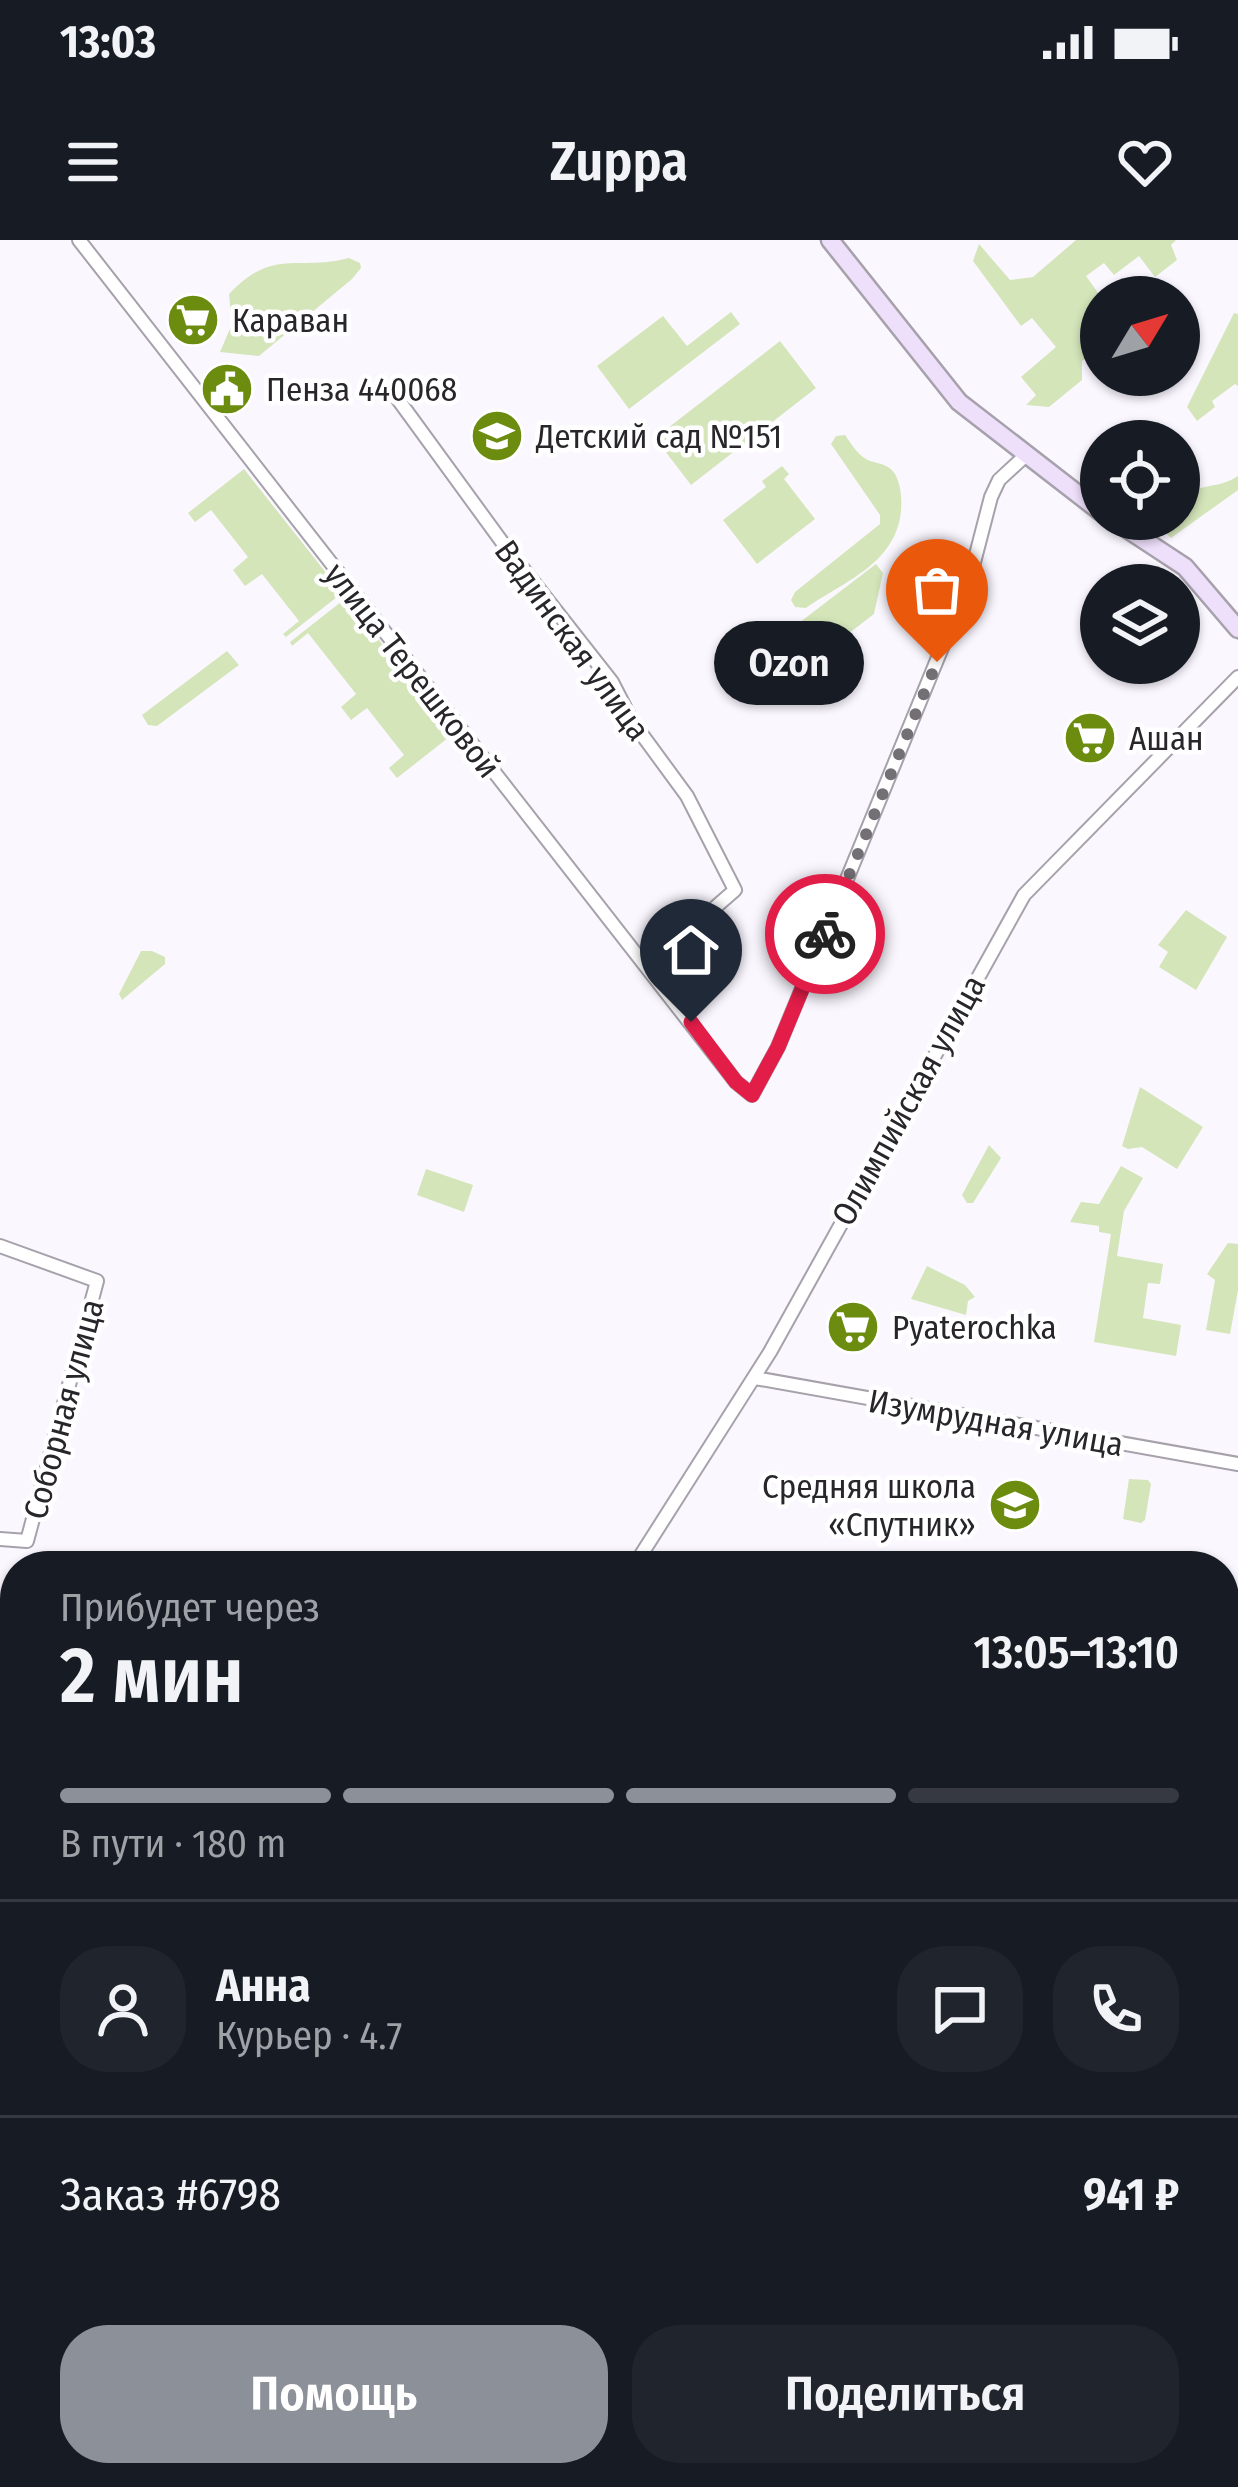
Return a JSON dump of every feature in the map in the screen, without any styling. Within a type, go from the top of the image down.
[{"type":"main road","points":[[830,240],[950,393],[1080,496]]},
{"type":"main road","points":[[1144,540],[1185,567],[1238,629]]},
{"type":"street","name":"улица Терешковой","points":[[79,240],[736,1082],[752,1095],[778,1047],[953,621],[991,497],[1025,454]]},
{"type":"street","name":"Вадинская улица","points":[[398,398],[612,682],[632,721],[687,796],[735,890],[648,966]]},
{"type":"street","name":"Олимпийская улица","points":[[644,1551],[755,1378],[1024,895],[1238,677]]},
{"type":"street","name":"Соборная улица","points":[[0,1246],[97,1281],[28,1540],[0,1539]]},
{"type":"street","name":"Изумрудная улица","points":[[755,1378],[1238,1463]]},
{"type":"green space","points":[[1076,240],[1176,240],[1171,245],[1177,260],[1156,276],[1139,256],[1114,275],[1104,263],[1080,276],[1080,382],[1049,407],[1026,405],[1036,395],[1021,377],[1056,347],[1032,318],[1021,326],[973,261],[979,244],[1010,280],[1033,277]]},
{"type":"green space","points":[[349,258],[361,268],[352,279],[259,356],[220,352],[232,324],[229,294],[245,279],[273,265]]},
{"type":"green space","points":[[731,312],[740,324],[629,409],[597,366],[663,316],[687,346]]},
{"type":"green space","points":[[1234,313],[1238,314],[1238,386],[1212,401],[1215,407],[1196,420],[1187,407],[1192,396],[1200,396],[1200,381]]},
{"type":"green space","points":[[780,341],[816,388],[691,485],[655,438]]},
{"type":"green space","points":[[845,435],[863,457],[895,474],[901,502],[897,529],[866,570],[806,608],[795,607],[791,600],[795,592],[880,524],[880,515],[831,444],[836,436]]},
{"type":"green space","points":[[782,466],[789,474],[784,479],[815,519],[757,564],[723,520],[766,487],[762,481]]},
{"type":"green space","points":[[244,469],[342,593],[286,637],[283,634],[299,621],[262,574],[245,586],[233,570],[248,557],[211,510],[195,522],[188,513]]},
{"type":"green space","points":[[1238,476],[1238,490],[1200,517],[1200,489]]},
{"type":"green space","points":[[876,564],[883,573],[874,614],[818,657],[795,626]]},
{"type":"green space","points":[[346,598],[453,734],[397,778],[389,768],[404,755],[367,708],[351,720],[341,707],[356,694],[308,633],[292,646],[290,642]]},
{"type":"green space","points":[[227,651],[239,665],[157,726],[148,725],[142,715]]},
{"type":"green space","points":[[1186,910],[1227,937],[1196,990],[1159,967],[1168,952],[1158,945]]},
{"type":"green space","points":[[141,951],[165,957],[165,964],[122,1000],[119,994]]},
{"type":"green space","points":[[1140,1087],[1203,1127],[1177,1169],[1142,1147],[1122,1146]]},
{"type":"green space","points":[[989,1145],[1001,1158],[973,1203],[967,1203],[962,1195]]},
{"type":"green space","points":[[1121,1166],[1143,1178],[1124,1211],[1117,1256],[1163,1264],[1160,1284],[1148,1283],[1143,1318],[1181,1325],[1176,1356],[1094,1342],[1111,1234],[1099,1232],[1099,1226],[1070,1222],[1081,1202],[1099,1204]]},
{"type":"green space","points":[[426,1169],[473,1185],[464,1212],[417,1195]]},
{"type":"green space","points":[[1228,1243],[1238,1244],[1238,1290],[1230,1334],[1206,1330],[1215,1280],[1207,1274]]},
{"type":"green space","points":[[927,1266],[965,1285],[975,1297],[968,1301],[966,1315],[911,1299]]},
{"type":"green space","points":[[1129,1479],[1151,1484],[1141,1523],[1123,1519]]},
{"type":"way so far","points":[[825,934],[937,662]]},
{"type":"place","name":"Караван","points":[[193,320]]},
{"type":"place","name":"Пенза 440068","points":[[227,389]]},
{"type":"place","name":"Детский сад №151","points":[[497,436]]},
{"type":"place","name":"Ozon","points":[[937,662]]},
{"type":"place","name":"Ашан","points":[[1090,738]]},
{"type":"place","name":"Pyaterochka","points":[[853,1327]]},
{"type":"place","name":"Средняя школа «Спутник»","points":[[1015,1505]]},
{"type":"route","points":[[691,1022],[736,1082],[752,1095],[778,1047],[825,934]]}]
